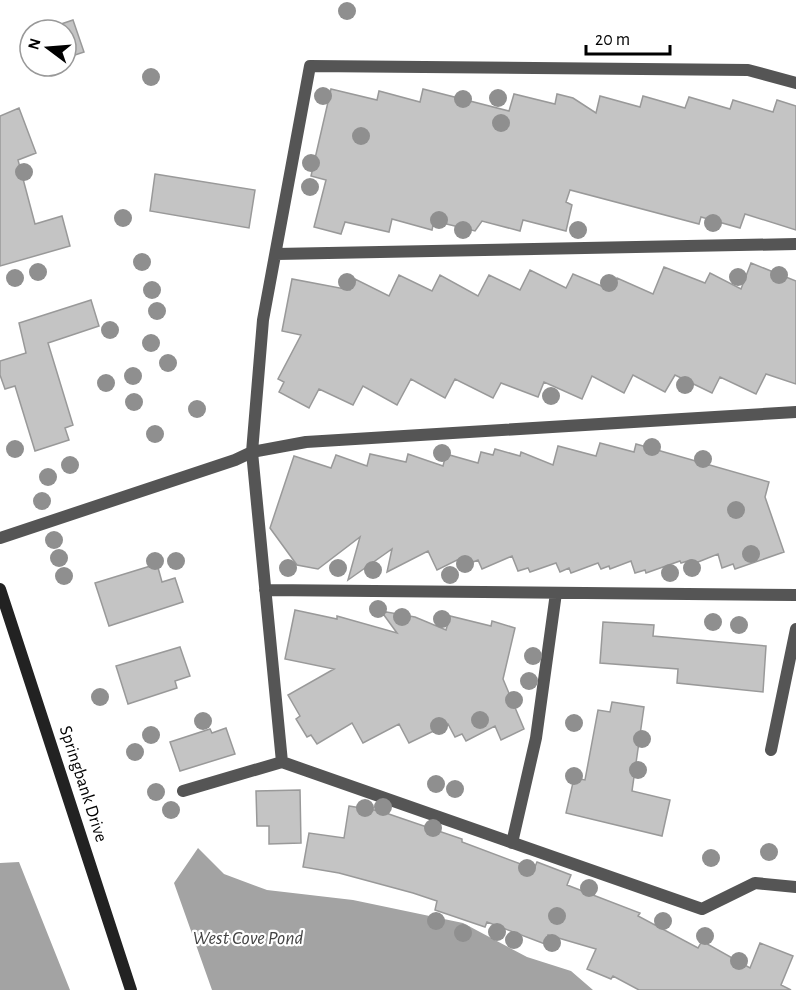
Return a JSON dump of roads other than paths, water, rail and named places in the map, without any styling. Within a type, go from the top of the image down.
[{"type":"main road","name":"Springbank Drive","points":[[0,589],[131,990]]},
{"type":"lane","points":[[282,762],[252,452],[263,320],[310,66],[748,70],[796,83]]},
{"type":"lane","points":[[276,254],[796,244]]},
{"type":"lane","points":[[0,538],[252,452],[306,442],[796,412]]},
{"type":"lane","points":[[265,590],[796,595]]},
{"type":"lane","points":[[512,843],[536,738],[556,593]]},
{"type":"lane","points":[[771,750],[796,629]]},
{"type":"lane","points":[[183,791],[282,762],[702,909],[755,883],[796,887]]},
{"type":"water","name":"West Cove Pond","points":[[198,848],[224,874],[267,890],[353,900],[463,923],[527,957],[571,971],[593,990],[212,990],[174,883]]},
{"type":"water","points":[[19,862],[70,990],[0,990],[0,863]]}]
